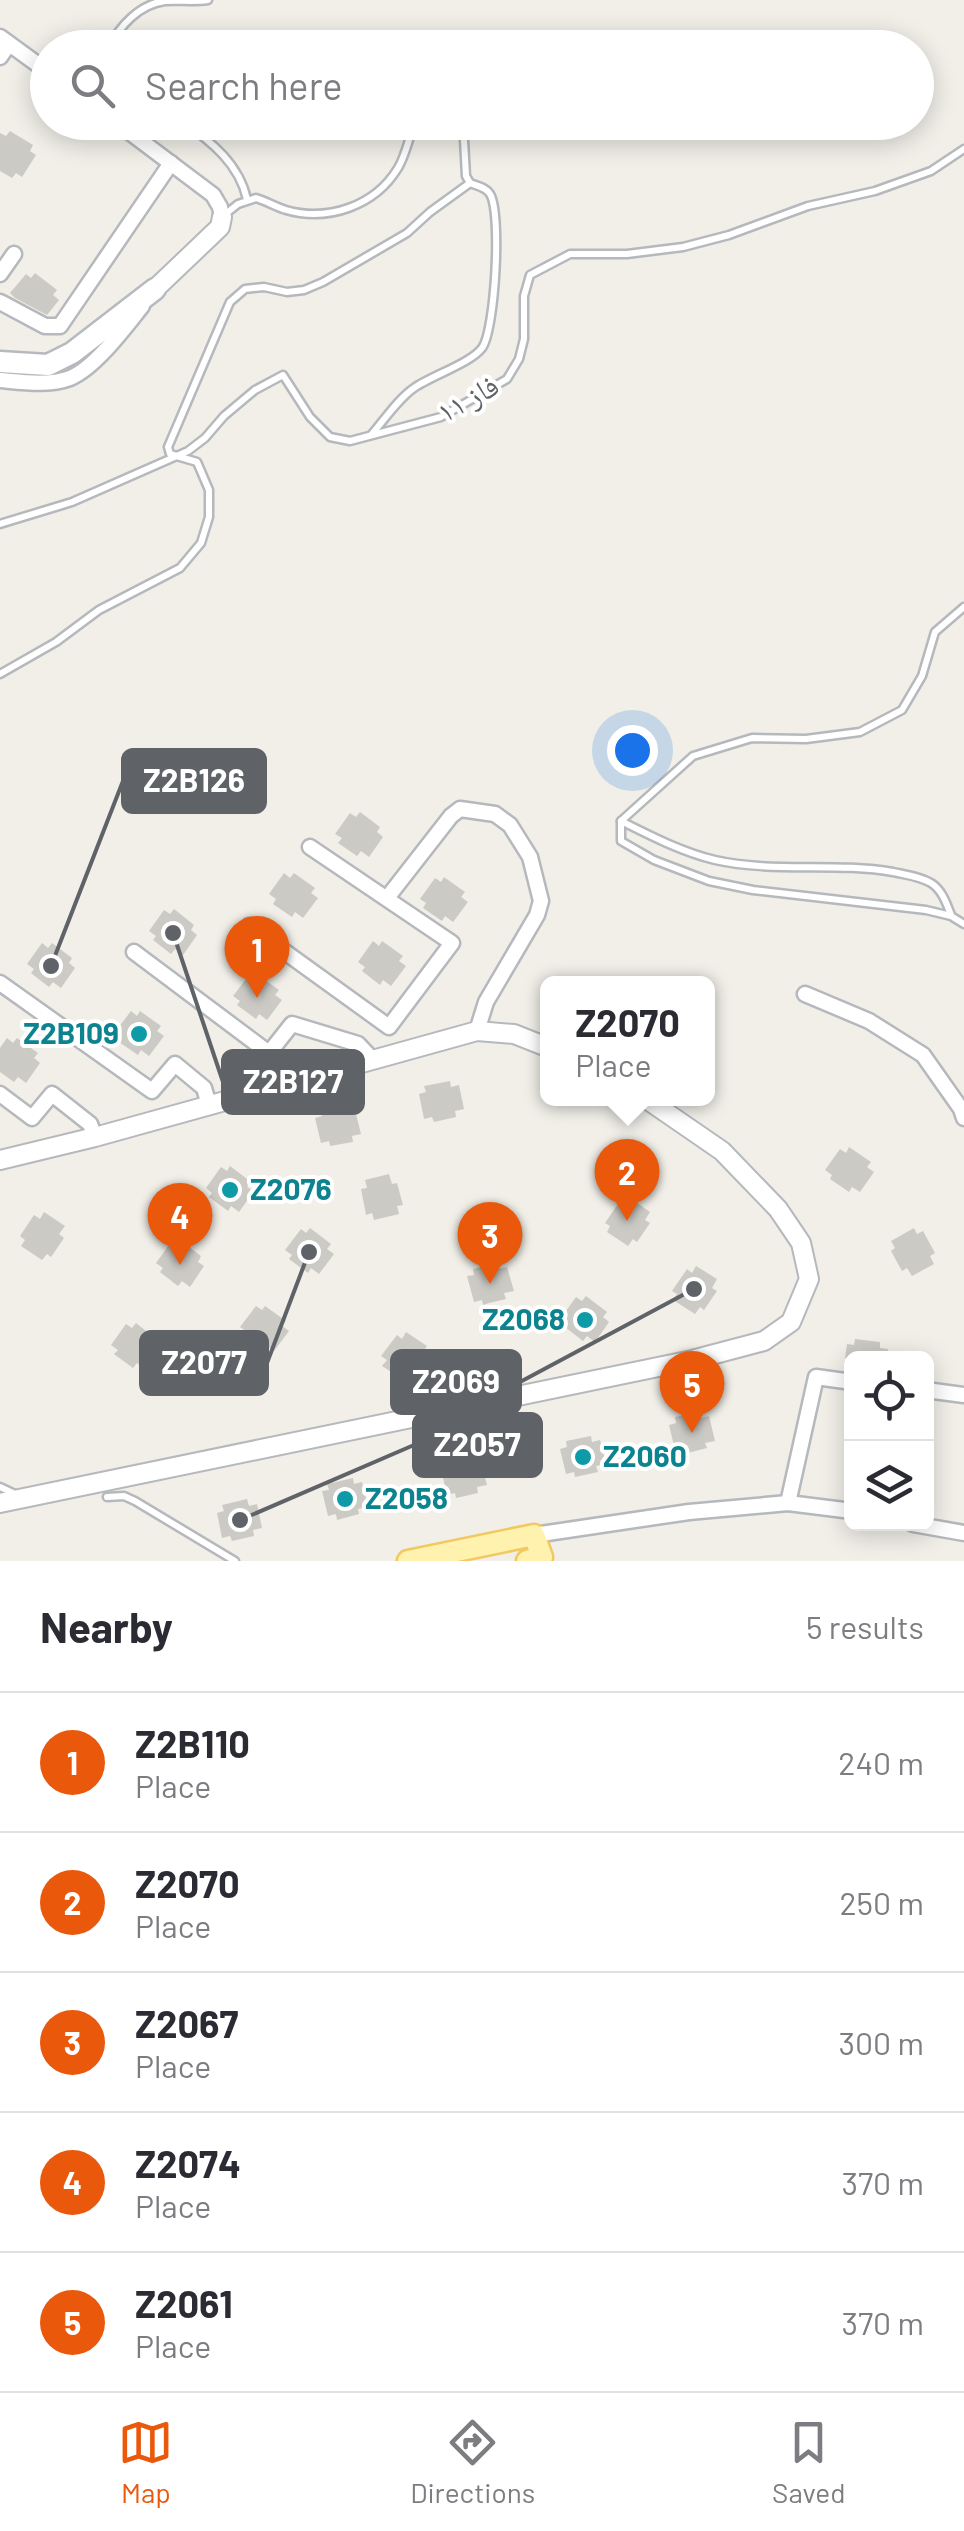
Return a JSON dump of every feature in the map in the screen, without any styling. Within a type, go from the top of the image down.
[{"type":"main road","points":[[0,362],[48,365],[72,353],[155,289]]},
{"type":"main road","points":[[408,1561],[534,1535],[542,1557],[527,1561]]},
{"type":"street","points":[[3,46],[30,62]]},
{"type":"street","points":[[0,380],[35,383],[71,378],[117,338],[155,289],[220,227],[220,207],[213,195],[140,140]]},
{"type":"street","points":[[0,302],[44,326],[60,326],[171,163]]},
{"type":"street","points":[[0,274],[14,254]]},
{"type":"street","points":[[387,898],[460,809],[495,814],[510,826],[530,857],[541,901],[538,915],[486,1002],[476,1031]]},
{"type":"street","points":[[249,926],[389,1028],[452,943],[310,847]]},
{"type":"street","points":[[134,952],[269,1053],[292,1024],[358,1044],[373,1060]]},
{"type":"street","points":[[0,983],[152,1091],[175,1064],[204,1088],[209,1105]]},
{"type":"street","points":[[805,994],[869,1021],[923,1055],[964,1118]]},
{"type":"street","points":[[0,1160],[476,1031],[514,1034],[540,1044]]},
{"type":"street","points":[[0,1094],[32,1118],[52,1094],[90,1124],[94,1137]]},
{"type":"street","points":[[0,1503],[764,1342],[792,1322],[809,1279],[800,1242],[778,1208],[722,1151],[656,1106]]},
{"type":"street","points":[[788,1503],[816,1378],[844,1381]]},
{"type":"street","points":[[934,1391],[964,1395]]},
{"type":"street","points":[[534,1535],[689,1512],[788,1503],[844,1510]]},
{"type":"street","points":[[934,1527],[964,1532]]},
{"type":"lane","points":[[118,30],[156,3],[208,0]]},
{"type":"lane","points":[[205,140],[229,160],[243,180],[248,199]]},
{"type":"lane","points":[[222,217],[248,199],[256,198],[305,214],[351,208],[378,192],[400,166],[408,140]]},
{"type":"lane","points":[[370,437],[411,390],[479,353],[486,342],[496,251],[494,207],[485,188],[466,176],[463,140]]},
{"type":"lane","name":"فاز ۱۱","points":[[0,524],[72,502],[188,451],[255,390],[283,374],[310,417],[330,438],[370,437],[441,417],[507,379],[519,359],[524,338],[524,296],[530,275],[570,254],[626,254],[683,247],[729,235],[808,206],[876,191],[931,171],[964,149]]},
{"type":"lane","points":[[0,674],[56,642],[99,610],[180,568],[201,543],[209,516],[209,490],[198,462],[170,454],[168,446],[230,302],[245,289],[264,287],[287,292],[323,282],[406,234],[470,182]]},
{"type":"lane","points":[[964,607],[935,632],[922,676],[902,710],[860,732],[806,740],[752,738],[693,756],[621,821],[621,841],[654,860],[709,881],[752,890],[926,910],[951,916],[964,924]]},
{"type":"lane","points":[[621,821],[670,845],[715,860],[863,869],[918,877],[934,884],[944,896],[951,916]]},
{"type":"lane","points":[[0,1487],[25,1498]]},
{"type":"lane","points":[[107,1497],[135,1500],[234,1561]]},
{"type":"building","points":[[10,131],[33,145],[30,151],[36,155],[22,177],[16,173],[12,178],[0,171],[0,133],[6,136]]},
{"type":"building","points":[[35,273],[57,290],[53,295],[59,300],[47,315],[10,293],[26,274],[31,278]]},
{"type":"building","points":[[360,812],[380,827],[377,832],[383,837],[369,857],[361,851],[357,856],[338,843],[342,838],[335,834],[350,813],[356,817]]},
{"type":"building","points":[[284,873],[290,878],[294,873],[315,888],[311,893],[318,898],[303,918],[295,912],[292,917],[273,904],[276,899],[269,894]]},
{"type":"building","points":[[444,877],[465,892],[461,897],[468,902],[453,922],[445,916],[442,921],[423,908],[426,903],[420,899],[435,878],[441,882]]},
{"type":"building","points":[[174,909],[194,925],[191,930],[197,935],[183,955],[175,949],[171,954],[153,940],[156,936],[149,931],[164,910],[170,914]]},
{"type":"building","points":[[373,941],[379,946],[382,941],[403,956],[399,961],[406,966],[391,986],[383,980],[380,985],[362,971],[365,967],[358,962]]},
{"type":"building","points":[[42,943],[48,948],[52,943],[72,958],[69,963],[75,968],[61,988],[53,982],[49,987],[31,973],[34,969],[27,964]]},
{"type":"building","points":[[249,975],[255,980],[258,975],[279,990],[275,995],[282,1000],[267,1020],[259,1014],[256,1019],[237,1005],[240,1001],[233,996]]},
{"type":"building","name":"Z2B109","points":[[131,1011],[137,1016],[140,1011],[161,1026],[157,1031],[164,1036],[149,1056],[141,1050],[138,1055],[119,1042],[122,1037],[115,1032]]},
{"type":"building","points":[[7,1038],[13,1043],[17,1038],[38,1053],[34,1058],[40,1063],[26,1083],[18,1077],[14,1082],[0,1072],[0,1048]]},
{"type":"building","points":[[450,1081],[451,1087],[459,1085],[464,1109],[455,1111],[456,1117],[434,1122],[432,1117],[424,1119],[419,1094],[426,1092],[424,1086]]},
{"type":"building","points":[[346,1105],[348,1111],[355,1110],[361,1134],[352,1136],[353,1142],[330,1146],[329,1141],[321,1143],[315,1118],[322,1116],[321,1110]]},
{"type":"building","points":[[849,1147],[871,1162],[867,1167],[874,1172],[860,1192],[852,1187],[849,1192],[830,1179],[832,1175],[825,1170],[840,1149],[846,1153]]},
{"type":"building","name":"Z2076","points":[[230,1166],[251,1182],[247,1187],[254,1191],[239,1212],[231,1206],[228,1211],[209,1197],[212,1193],[206,1188],[221,1167],[227,1171]]},
{"type":"building","points":[[389,1174],[392,1184],[397,1183],[403,1205],[397,1206],[399,1214],[374,1220],[372,1213],[366,1215],[361,1189],[367,1188],[365,1180]]},
{"type":"building","points":[[630,1198],[650,1212],[645,1220],[650,1223],[637,1242],[633,1239],[628,1246],[607,1232],[610,1226],[605,1223],[620,1201],[625,1205]]},
{"type":"building","points":[[44,1212],[65,1226],[59,1234],[64,1238],[51,1257],[47,1254],[42,1260],[21,1246],[25,1240],[20,1236],[34,1215],[40,1219]]},
{"type":"building","points":[[310,1228],[331,1244],[327,1249],[334,1254],[319,1274],[311,1268],[308,1273],[289,1259],[292,1255],[285,1250],[301,1229],[306,1233]]},
{"type":"building","points":[[914,1228],[917,1234],[923,1231],[935,1253],[930,1256],[934,1264],[912,1276],[907,1268],[902,1271],[891,1251],[895,1248],[891,1241]]},
{"type":"building","points":[[181,1241],[201,1256],[198,1262],[204,1266],[190,1287],[182,1281],[178,1286],[160,1272],[163,1268],[156,1263],[171,1242],[177,1246]]},
{"type":"building","points":[[498,1263],[499,1269],[507,1267],[514,1291],[504,1293],[506,1299],[483,1305],[482,1300],[474,1302],[467,1276],[474,1275],[473,1269]]},
{"type":"building","points":[[696,1266],[717,1279],[712,1288],[717,1291],[704,1310],[700,1307],[695,1314],[673,1300],[677,1294],[672,1291],[687,1269],[692,1273]]},
{"type":"building","name":"Z2068","points":[[586,1296],[607,1312],[603,1317],[609,1322],[595,1342],[587,1336],[583,1341],[565,1327],[568,1323],[561,1318],[576,1297],[582,1301]]},
{"type":"building","points":[[256,1306],[262,1310],[265,1306],[286,1321],[282,1326],[289,1331],[274,1351],[266,1345],[263,1350],[244,1336],[247,1332],[240,1327]]},
{"type":"building","points":[[136,1323],[156,1339],[152,1344],[159,1349],[144,1369],[137,1363],[133,1368],[114,1354],[118,1350],[111,1345],[126,1324],[132,1328]]},
{"type":"building","points":[[406,1332],[427,1346],[421,1354],[426,1358],[413,1376],[409,1373],[404,1380],[382,1366],[387,1360],[381,1356],[397,1335],[402,1339]]},
{"type":"building","points":[[855,1339],[880,1342],[880,1348],[888,1351],[846,1351],[847,1344],[854,1345]]},
{"type":"building","points":[[700,1412],[701,1418],[709,1416],[715,1441],[705,1443],[707,1448],[684,1454],[683,1448],[675,1450],[669,1425],[676,1423],[675,1417]]},
{"type":"building","name":"Z2060","points":[[591,1436],[592,1442],[600,1440],[606,1464],[596,1466],[598,1472],[575,1477],[574,1472],[566,1474],[560,1449],[567,1447],[566,1441]]},
{"type":"building","points":[[472,1456],[473,1463],[481,1461],[487,1485],[477,1487],[478,1493],[456,1498],[455,1493],[447,1495],[441,1469],[448,1468],[446,1462]]},
{"type":"building","name":"Z2058","points":[[353,1478],[354,1484],[362,1482],[368,1507],[337,1520],[336,1514],[328,1516],[322,1491],[329,1490],[327,1484]]},
{"type":"building","points":[[247,1499],[249,1506],[257,1504],[262,1528],[253,1530],[254,1536],[232,1541],[230,1536],[222,1538],[217,1513],[224,1511],[222,1505]]},
{"type":"place","name":"Z2B127","points":[[173,933]]},
{"type":"place","name":"Z2B126","points":[[51,966]]},
{"type":"place","name":"Z2B110","points":[[257,998]]},
{"type":"place","name":"Z2B109","points":[[139,1034]]},
{"type":"place","name":"Z2076","points":[[230,1190]]},
{"type":"place","name":"Z2070","points":[[627,1221]]},
{"type":"place","name":"Z2077","points":[[309,1252]]},
{"type":"place","name":"Z2074","points":[[180,1265]]},
{"type":"place","name":"Z2067","points":[[490,1284]]},
{"type":"place","name":"Z2069","points":[[694,1289]]},
{"type":"place","name":"Z2068","points":[[585,1320]]},
{"type":"place","name":"Z2061","points":[[692,1433]]},
{"type":"place","name":"Z2060","points":[[583,1457]]},
{"type":"place","name":"Z2058","points":[[345,1499]]},
{"type":"place","name":"Z2057","points":[[240,1520]]}]
